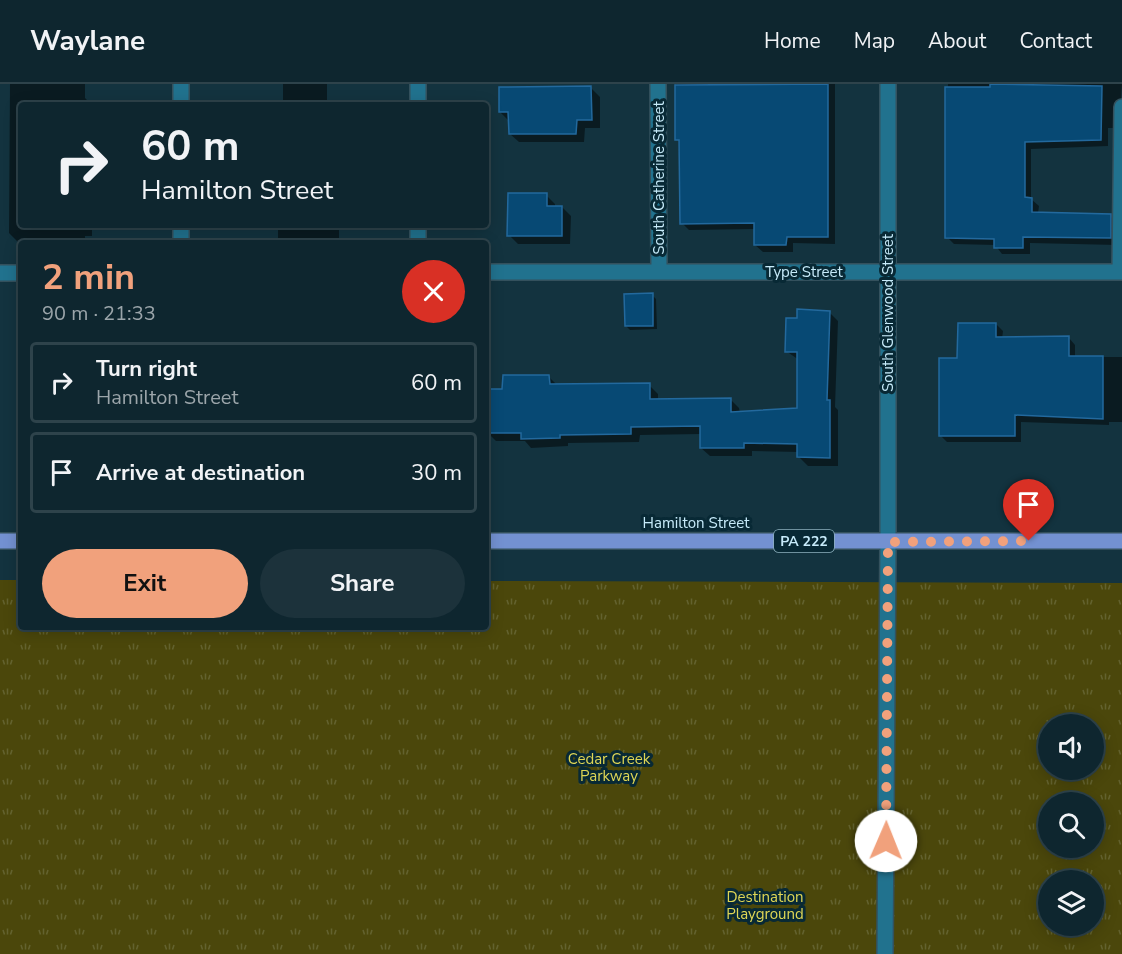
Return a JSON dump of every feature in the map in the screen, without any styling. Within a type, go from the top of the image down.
[{"type":"main road","name":"Hamilton Street","points":[[489,541],[1122,540]]},
{"type":"main road","points":[[0,541],[18,541]]},
{"type":"street","points":[[181,84],[181,102]]},
{"type":"street","points":[[418,84],[418,102]]},
{"type":"street","name":"South Catherine Street","points":[[658,84],[659,272]]},
{"type":"street","name":"South Glenwood Street","points":[[885,954],[888,84]]},
{"type":"street","points":[[1121,272],[1122,107]]},
{"type":"street","name":"Type Street","points":[[489,273],[1121,272]]},
{"type":"street","points":[[0,273],[18,273]]},
{"type":"green space","name":"Cedar Creek Parkway","points":[[0,580],[18,580],[18,630],[489,630],[489,581],[1122,583],[1122,954],[0,954]]},
{"type":"building","points":[[828,84],[828,237],[787,237],[786,245],[754,245],[754,223],[680,224],[679,140],[675,140],[675,85]]},
{"type":"building","points":[[990,84],[1102,86],[1101,140],[1025,142],[1025,197],[1032,198],[1032,212],[1111,214],[1111,238],[1023,237],[1023,248],[994,248],[994,239],[945,238],[945,87],[990,87]]},
{"type":"building","points":[[591,86],[592,120],[577,120],[576,134],[509,134],[508,112],[499,112],[499,87]]},
{"type":"building","points":[[508,193],[547,193],[547,206],[562,206],[562,236],[507,236]]},
{"type":"building","points":[[653,293],[653,326],[625,326],[624,294]]},
{"type":"building","points":[[797,309],[830,311],[827,400],[830,400],[830,458],[797,457],[797,444],[744,443],[744,448],[700,448],[700,426],[631,427],[631,434],[560,435],[560,438],[521,439],[521,433],[489,433],[489,389],[502,389],[503,375],[549,375],[550,384],[650,383],[650,399],[731,398],[731,412],[797,408],[797,352],[785,352],[786,318],[797,318]]},
{"type":"building","points":[[958,323],[996,323],[996,337],[1069,336],[1069,356],[1103,356],[1103,419],[1015,415],[1015,436],[939,436],[939,358],[957,358]]},
{"type":"route","points":[[886,841],[888,542],[1029,541]]},
{"type":"park label","name":"Destination Playground","points":[[765,906]]}]
